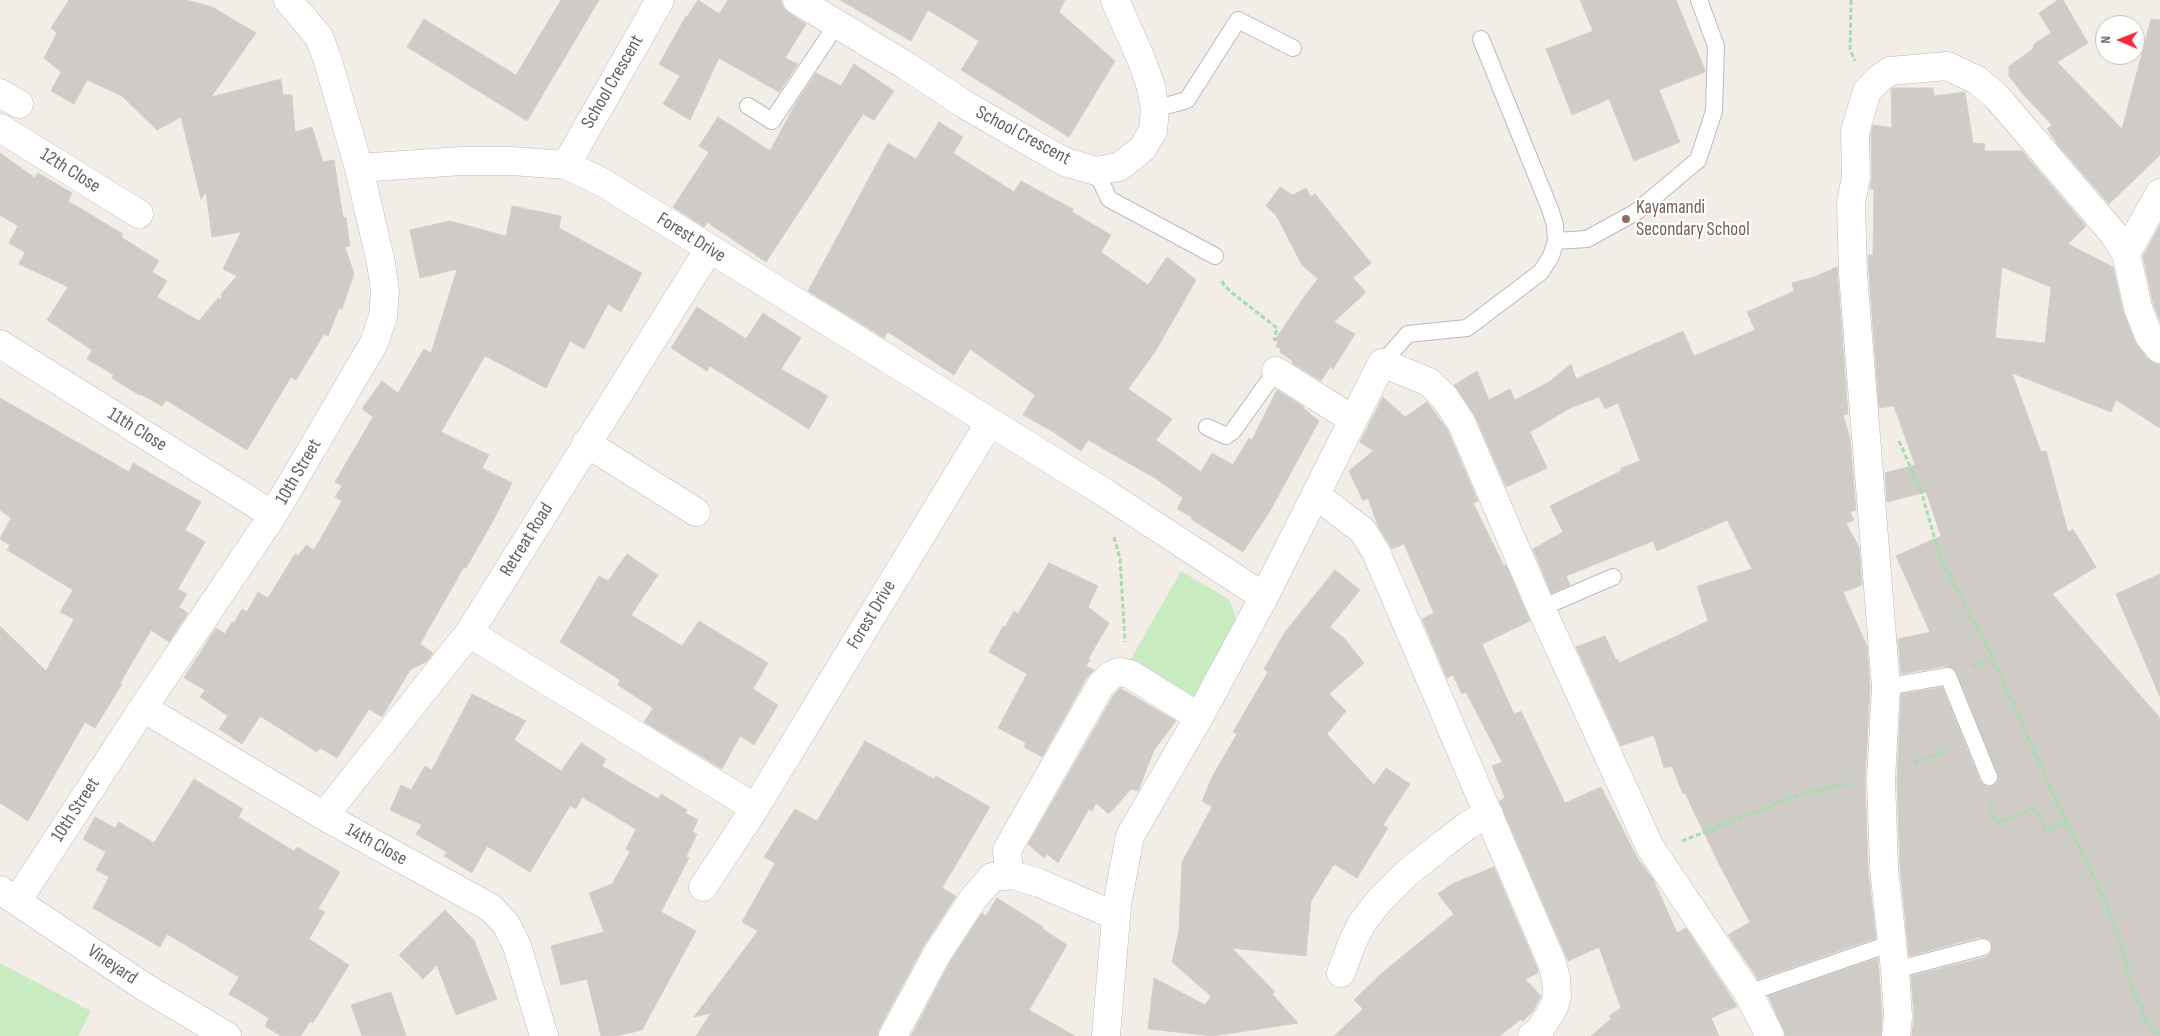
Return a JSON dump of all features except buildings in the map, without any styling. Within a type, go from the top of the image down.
[{"type":"street","name":"10th Street","points":[[8,896],[143,708],[274,516],[374,343],[383,316],[385,291],[381,262],[359,168],[327,58],[319,37],[288,0]]},
{"type":"street","name":"School Crescent","points":[[566,165],[660,0]]},
{"type":"street","name":"School Crescent","points":[[797,0],[1019,136],[1065,162],[1096,171],[1120,167],[1142,149],[1153,131],[1155,109],[1151,87],[1142,61],[1115,0]]},
{"type":"street","points":[[1896,1036],[1898,1017],[1884,868],[1881,774],[1886,687],[1854,274],[1851,203],[1856,177],[1855,132],[1867,91],[1890,70],[1947,66],[1977,80],[1997,97],[2112,232],[2126,253],[2138,308],[2149,336],[2160,349]]},
{"type":"street","name":"12th Close","points":[[0,128],[139,214]]},
{"type":"street","name":"Forest Drive","points":[[359,168],[462,160],[512,160],[566,165],[602,182],[1105,493],[1264,597]]},
{"type":"street","points":[[2126,253],[2160,193]]},
{"type":"street","name":"Retreat Road","points":[[324,816],[469,633],[709,249]]},
{"type":"street","name":"11th Close","points":[[0,344],[274,516]]},
{"type":"street","points":[[1106,1036],[1113,909],[1130,836],[1199,717],[1264,597],[1352,419],[1382,363],[1428,382],[1445,398],[1460,422],[1541,608],[1650,847],[1748,993],[1770,1036]]},
{"type":"street","points":[[1276,371],[1352,419]]},
{"type":"street","name":"Forest Drive","points":[[703,887],[755,808],[990,422]]},
{"type":"street","points":[[586,443],[696,512]]},
{"type":"street","points":[[1316,495],[1363,531],[1376,552],[1552,963],[1556,979],[1557,996],[1554,1007],[1540,1030],[1532,1036]]},
{"type":"street","points":[[469,633],[755,808]]},
{"type":"street","points":[[1009,875],[1007,850],[1101,685],[1111,676],[1119,672],[1130,674],[1199,717]]},
{"type":"street","name":"14th Close","points":[[143,708],[324,816],[491,908],[506,924],[517,946],[544,1036]]},
{"type":"street","points":[[1341,973],[1362,923],[1379,901],[1406,874],[1442,845],[1468,825],[1489,814]]},
{"type":"street","points":[[904,1036],[996,882],[1009,875],[1113,909]]},
{"type":"street","points":[[892,1036],[937,954],[973,899],[992,876],[1013,875],[1113,909]]},
{"type":"street","name":"Vineyard","points":[[8,896],[146,988],[227,1036]]},
{"type":"lane","points":[[1556,241],[1587,239],[1636,212],[1698,160],[1714,111],[1716,46],[1699,0]]},
{"type":"lane","points":[[1155,109],[1187,100],[1238,20],[1293,48]]},
{"type":"lane","points":[[748,106],[772,121],[837,24]]},
{"type":"lane","points":[[1382,363],[1408,334],[1467,328],[1544,268],[1552,256],[1556,241],[1555,225],[1550,209],[1480,39]]},
{"type":"lane","points":[[1096,171],[1109,199],[1215,256]]},
{"type":"lane","points":[[1207,426],[1226,436],[1233,431],[1276,371]]},
{"type":"lane","points":[[1541,608],[1613,577]]},
{"type":"lane","points":[[1886,687],[1948,676],[1989,777]]},
{"type":"lane","points":[[1748,993],[1892,942]]},
{"type":"lane","points":[[1895,970],[1983,947]]},
{"type":"path","points":[[1851,0],[1850,49],[1867,91]]},
{"type":"path","points":[[1215,256],[1224,285],[1277,328],[1272,348],[1276,371]]},
{"type":"path","points":[[1866,431],[1898,439],[1909,461],[1921,491],[1941,560],[1986,646],[2066,823],[2096,882],[2118,934],[2130,981],[2144,1017],[2149,1026],[2160,1033]]},
{"type":"path","points":[[1105,493],[1120,559],[1126,640],[1119,672]]},
{"type":"path","points":[[1650,847],[1687,840],[1804,793],[1862,781],[1921,762],[1973,739]]},
{"type":"path","points":[[1989,777],[1990,808],[1997,823],[2035,808],[2045,829],[2066,823]]},
{"type":"green space","points":[[1181,571],[1230,600],[1238,626],[1196,701],[1129,662]]},
{"type":"green space","points":[[0,963],[91,1011],[78,1036],[0,1036]]},
{"type":"place","name":"Kayamandi Secondary School","points":[[1626,219]]}]
